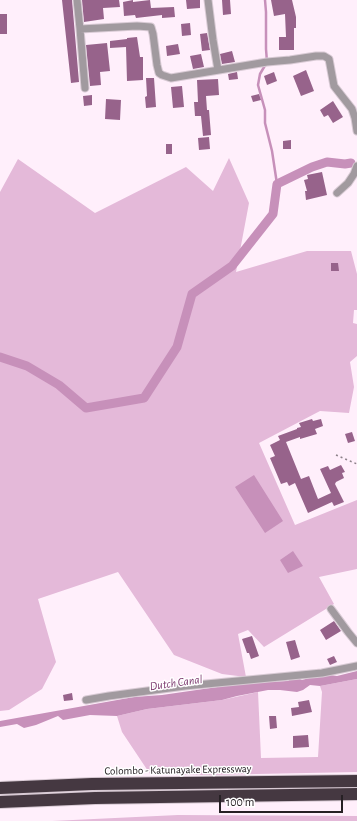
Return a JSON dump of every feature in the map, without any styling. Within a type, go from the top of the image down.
[{"type":"highway","name":"Colombo - Katunayake Expressway","points":[[0,788],[92,784],[357,781]]},
{"type":"highway","points":[[0,802],[95,798],[357,794]]},
{"type":"street","points":[[77,0],[85,88]]},
{"type":"street","points":[[208,0],[218,70]]},
{"type":"street","points":[[80,29],[137,26],[151,27],[159,73],[171,78],[267,62],[324,56],[330,59],[334,86],[352,109],[357,131]]},
{"type":"street","points":[[337,193],[348,183],[357,166]]},
{"type":"street","points":[[331,609],[357,643]]},
{"type":"street","points":[[86,700],[185,686],[322,672],[357,666]]},
{"type":"path","points":[[336,454],[357,464]]},
{"type":"shaded area","points":[[229,158],[249,203],[236,272],[307,251],[351,251],[357,274],[357,310],[354,310],[353,323],[357,324],[357,356],[350,362],[354,387],[349,413],[320,411],[259,443],[295,525],[357,500],[357,569],[319,577],[334,604],[264,647],[248,630],[238,634],[246,677],[222,674],[174,655],[118,572],[38,599],[56,662],[42,689],[9,710],[0,711],[0,192],[18,159],[95,213],[186,167],[213,191]]},
{"type":"shaded area","points":[[254,475],[283,521],[265,533],[235,487]]},
{"type":"shaded area","points":[[293,551],[303,566],[288,573],[280,560]]},
{"type":"shaded area","points":[[357,671],[357,679],[320,686],[310,685],[297,692],[268,690],[222,700],[147,709],[117,716],[90,715],[63,720],[58,716],[24,728],[17,724],[0,727],[0,721],[134,697],[162,695],[245,683],[288,681],[296,677],[302,680],[312,677],[330,675],[337,676]]},
{"type":"shaded area","points":[[357,679],[357,772],[206,775],[150,774],[122,732],[117,716],[147,709],[222,700],[258,692],[261,758],[318,757],[322,692],[320,686]]},
{"type":"shaded area","points":[[178,815],[357,816],[357,821],[52,821]]},
{"type":"building","points":[[62,0],[72,0],[79,82],[71,83]]},
{"type":"building","points":[[82,0],[119,0],[120,7],[103,8],[104,19],[84,22]]},
{"type":"building","points":[[133,0],[133,2],[150,0],[151,8],[174,7],[175,17],[162,18],[162,15],[136,18],[135,15],[124,16],[123,2]]},
{"type":"building","points":[[186,0],[200,0],[200,8],[187,9]]},
{"type":"building","points":[[222,0],[230,0],[231,14],[223,15]]},
{"type":"building","points":[[271,0],[292,0],[296,17],[296,28],[294,28],[294,50],[279,50],[279,37],[286,37],[285,14],[274,16]]},
{"type":"building","points":[[0,14],[7,14],[7,34],[0,34]]},
{"type":"building","points":[[190,23],[191,35],[182,36],[181,24]]},
{"type":"building","points":[[207,33],[210,50],[202,51],[200,34]]},
{"type":"building","points":[[137,37],[140,57],[143,57],[143,80],[127,81],[126,47],[110,48],[110,41]]},
{"type":"building","points":[[107,43],[110,71],[100,72],[101,85],[90,86],[86,45]]},
{"type":"building","points":[[178,44],[180,54],[167,56],[166,46]]},
{"type":"building","points":[[232,51],[235,62],[222,64],[220,54]]},
{"type":"building","points":[[201,54],[204,67],[193,69],[190,56]]},
{"type":"building","points":[[306,70],[314,91],[301,96],[293,76]]},
{"type":"building","points":[[237,72],[238,79],[229,80],[228,74]]},
{"type":"building","points":[[274,72],[277,81],[267,85],[264,76]]},
{"type":"building","points":[[146,78],[154,78],[156,107],[146,108]]},
{"type":"building","points":[[218,79],[219,95],[206,96],[211,135],[203,136],[201,116],[195,116],[194,102],[198,102],[197,80]]},
{"type":"building","points":[[182,86],[184,107],[173,108],[171,87]]},
{"type":"building","points":[[259,94],[261,100],[253,102],[251,96]]},
{"type":"building","points":[[92,95],[92,105],[84,106],[83,96]]},
{"type":"building","points":[[106,99],[121,100],[120,120],[105,119]]},
{"type":"building","points":[[333,101],[343,117],[333,123],[328,115],[324,117],[320,110]]},
{"type":"building","points":[[209,137],[210,149],[199,150],[198,138]]},
{"type":"building","points":[[291,140],[291,149],[283,149],[283,141]]},
{"type":"building","points":[[166,144],[172,144],[172,154],[166,154]]},
{"type":"building","points":[[322,172],[327,195],[306,200],[305,191],[307,191],[304,180],[308,179],[307,175]]},
{"type":"building","points":[[331,263],[338,263],[339,271],[331,271]]},
{"type":"building","points":[[312,419],[313,421],[321,419],[323,426],[315,429],[317,434],[300,439],[300,437],[286,442],[301,479],[309,476],[318,499],[331,493],[320,469],[328,466],[330,470],[341,465],[345,472],[342,473],[344,478],[335,484],[344,502],[334,506],[332,502],[308,513],[295,483],[289,486],[287,482],[281,484],[270,458],[275,456],[270,445],[280,440],[278,436],[301,427],[299,423]]},
{"type":"building","points":[[352,432],[355,441],[348,443],[345,434]]},
{"type":"building","points":[[334,621],[341,631],[326,640],[320,630]]},
{"type":"building","points":[[252,636],[259,656],[251,659],[242,639]]},
{"type":"building","points":[[295,640],[300,657],[291,660],[286,642]]},
{"type":"building","points":[[334,656],[337,662],[330,665],[327,659]]},
{"type":"building","points":[[72,693],[73,700],[64,701],[63,695]]},
{"type":"building","points":[[309,700],[312,712],[292,716],[291,708],[299,707],[298,702]]},
{"type":"building","points":[[269,716],[276,716],[277,728],[270,729]]},
{"type":"building","points":[[308,735],[309,747],[293,748],[293,736]]},
{"type":"waterway","points":[[265,0],[267,62],[260,74],[258,85],[265,110],[265,123],[272,151],[277,184]]},
{"type":"waterway","points":[[0,357],[27,366],[59,385],[86,408],[144,398],[177,347],[192,294],[232,266],[273,214],[277,184],[312,167],[327,162],[345,164],[351,163]]},
{"type":"water label","name":"Dutch Canal","points":[[176,683]]}]
